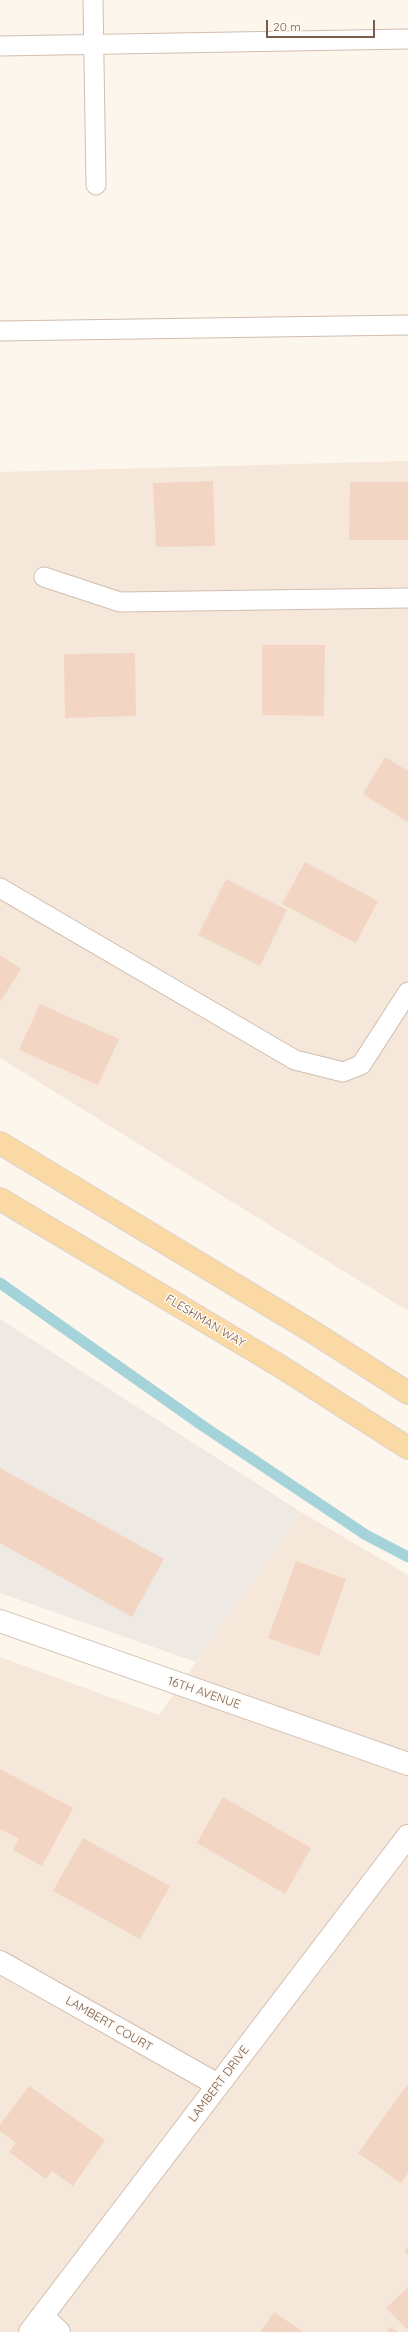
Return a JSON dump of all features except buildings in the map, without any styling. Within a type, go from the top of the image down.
[{"type":"main road","points":[[0,1143],[313,1332],[408,1393]]},
{"type":"main road","name":"FLESHMAN WAY","points":[[0,1198],[280,1366],[408,1448]]},
{"type":"street","name":"16TH AVENUE","points":[[0,1621],[408,1764]]},
{"type":"street","name":"LAMBERT DRIVE","points":[[36,2324],[408,1836]]},
{"type":"street","name":"LAMBERT COURT","points":[[0,1962],[218,2085]]},
{"type":"street","points":[[36,2324],[59,2332]]},
{"type":"lane","points":[[93,0],[96,185]]},
{"type":"lane","points":[[0,46],[408,39]]},
{"type":"lane","points":[[0,331],[408,325]]},
{"type":"lane","points":[[44,577],[120,602],[408,598]]},
{"type":"lane","points":[[0,888],[295,1060],[343,1072],[361,1065],[408,992]]},
{"type":"shaded area","points":[[408,461],[408,1311],[0,1058],[0,472]]},
{"type":"shaded area","points":[[0,1319],[301,1512],[196,1662],[0,1593]]},
{"type":"shaded area","points":[[301,1512],[408,1575],[408,2332],[0,2332],[0,1657],[159,1715]]},
{"type":"waterway","points":[[0,1283],[203,1426],[366,1535],[408,1557]]}]
